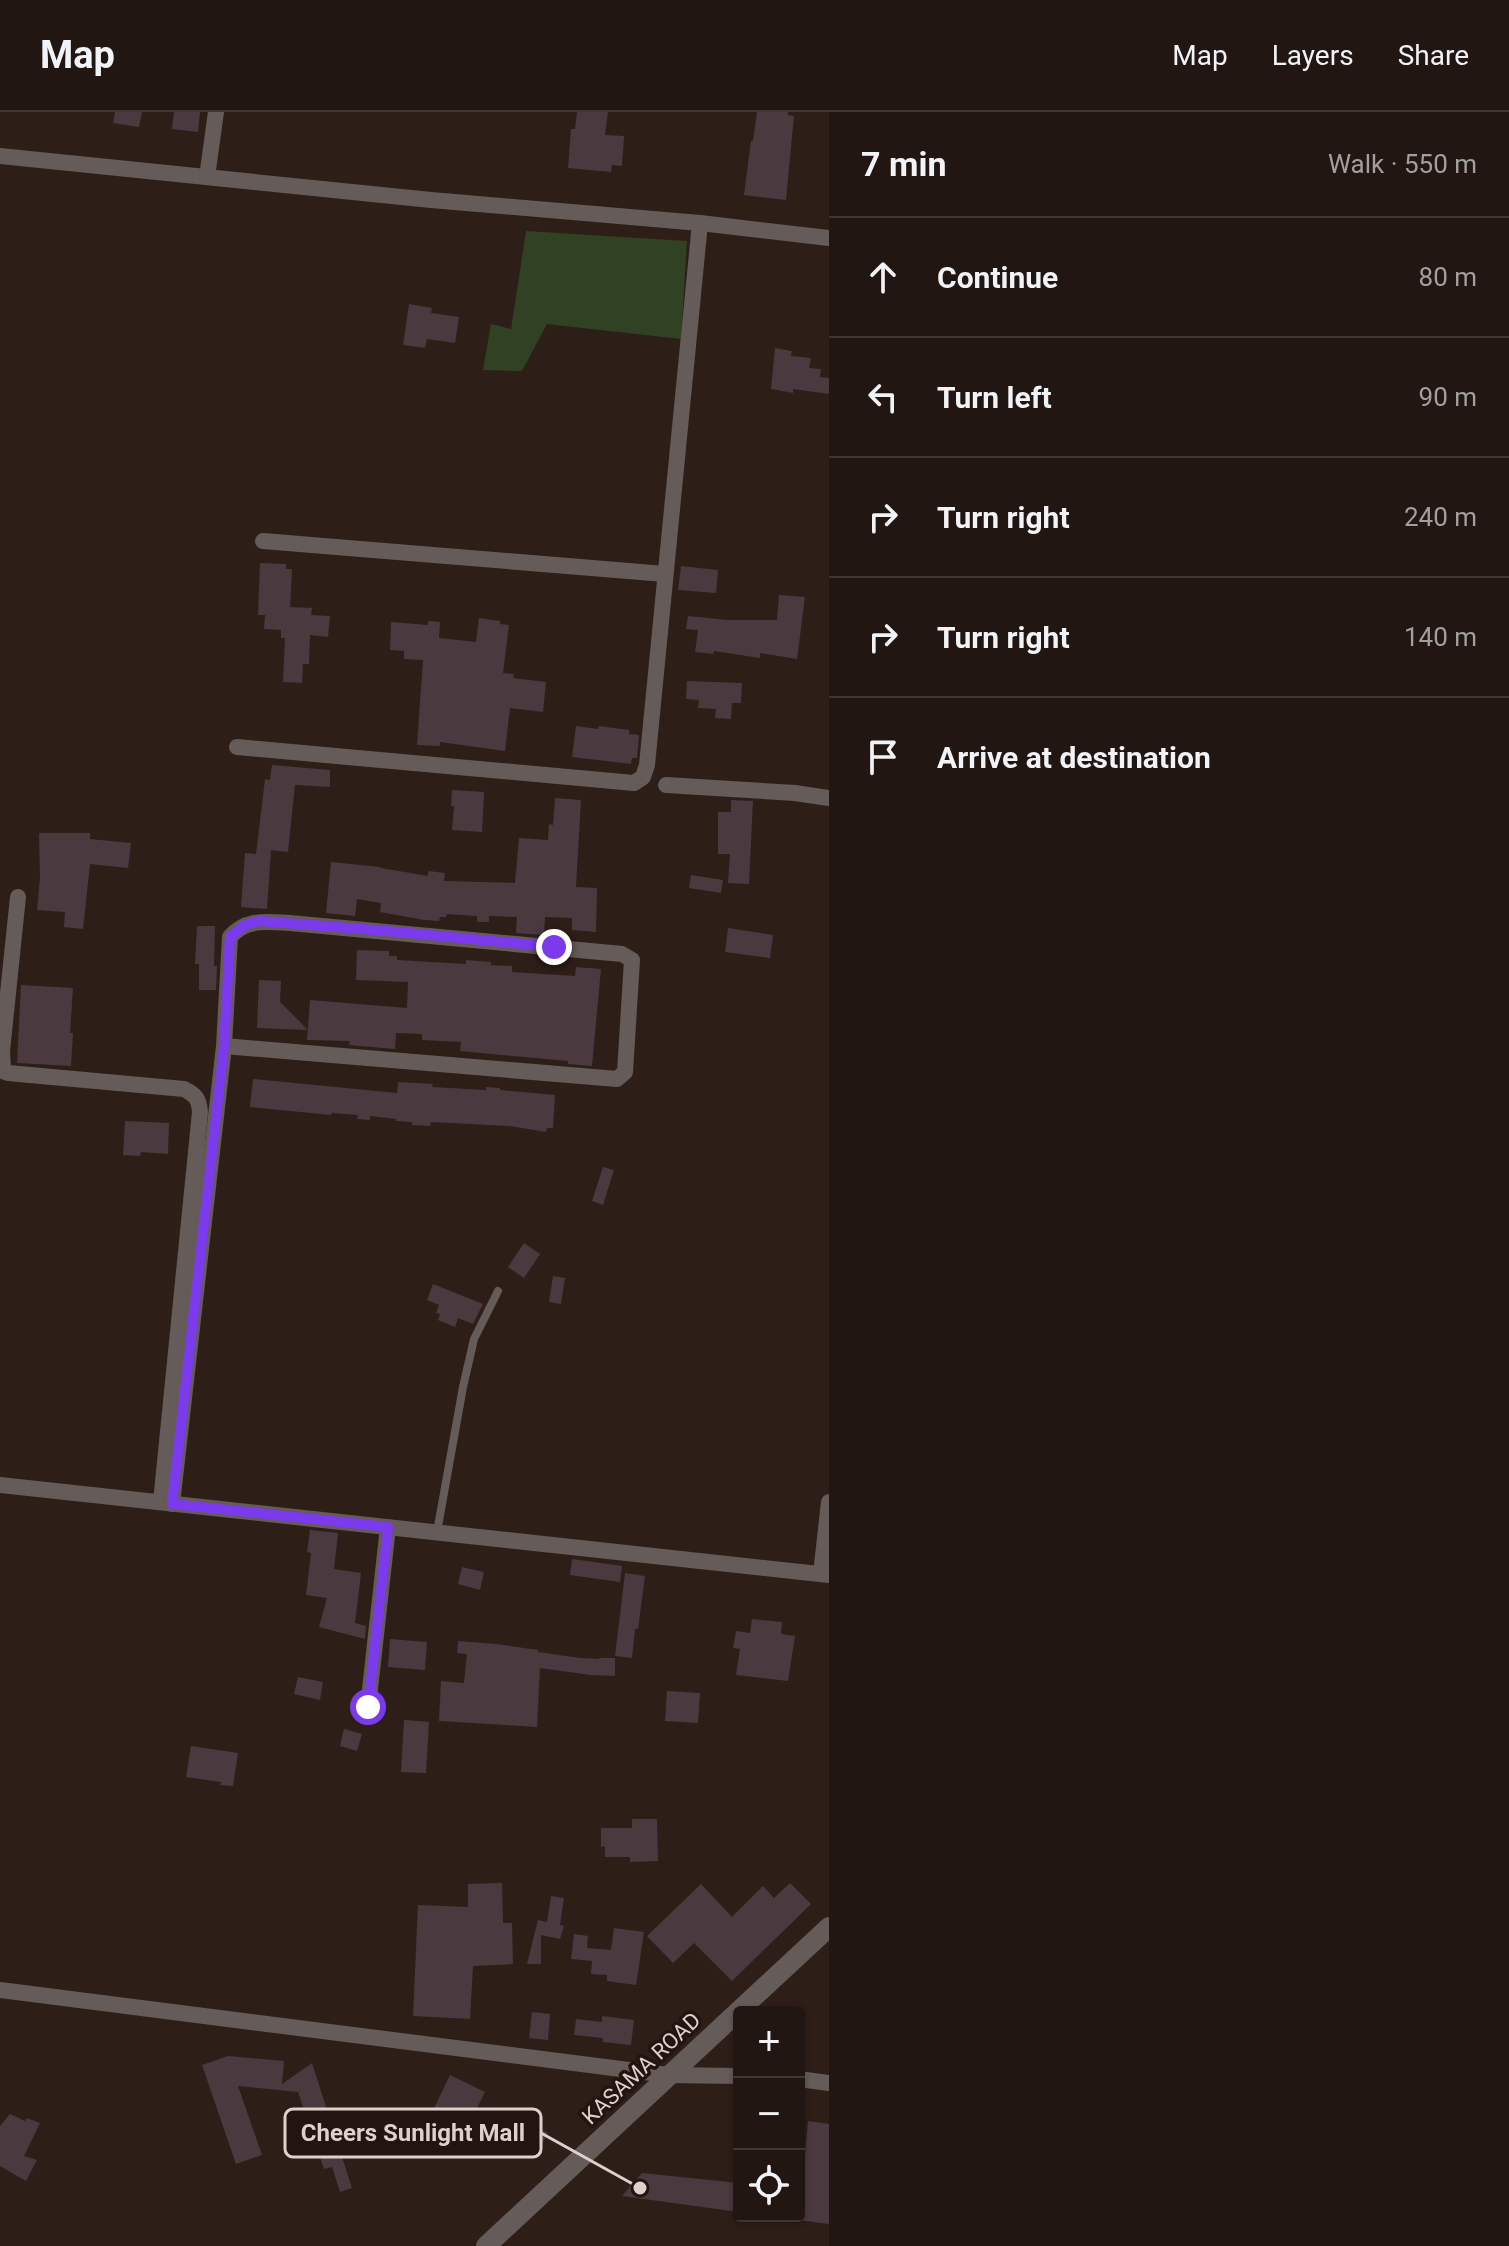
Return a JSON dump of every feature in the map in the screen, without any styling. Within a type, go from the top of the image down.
[{"type":"street","points":[[207,177],[216,112]]},
{"type":"street","points":[[0,156],[829,238]]},
{"type":"street","points":[[237,747],[634,783],[643,777],[647,765],[700,223]]},
{"type":"street","points":[[263,541],[665,574]]},
{"type":"street","points":[[666,785],[829,798]]},
{"type":"street","points":[[18,897],[2,1051],[3,1071],[184,1089],[193,1093],[199,1101],[167,1503]]},
{"type":"street","points":[[167,1503],[224,1046],[230,937],[245,925],[259,921],[622,954],[632,960],[625,1072],[617,1079],[224,1046]]},
{"type":"street","points":[[0,1485],[825,1575],[829,1502]]},
{"type":"street","points":[[368,1707],[388,1527]]},
{"type":"street","name":"KASAMA ROAD","points":[[486,2246],[829,1927]]},
{"type":"street","points":[[0,1990],[668,2075],[733,2076]]},
{"type":"street","points":[[805,2080],[829,2083]]},
{"type":"lane","points":[[436,1533],[474,1339],[498,1291]]},
{"type":"green space","points":[[526,231],[687,241],[681,339],[547,324],[522,371],[483,370],[491,324],[511,329]]},
{"type":"building","points":[[115,112],[142,112],[139,127],[113,123]]},
{"type":"building","points":[[174,112],[200,112],[198,132],[172,129]]},
{"type":"building","points":[[577,112],[608,112],[605,135],[624,136],[622,166],[612,165],[611,172],[568,168],[571,129],[575,129]]},
{"type":"building","points":[[757,112],[788,112],[788,115],[794,116],[786,200],[744,195]]},
{"type":"building","points":[[409,304],[432,308],[431,313],[459,317],[455,343],[427,339],[425,348],[403,345]]},
{"type":"building","points":[[775,348],[792,351],[791,356],[811,358],[809,368],[821,369],[820,377],[829,378],[829,394],[771,389]]},
{"type":"building","points":[[260,563],[286,564],[286,569],[292,569],[290,607],[312,608],[311,615],[330,616],[328,637],[310,635],[309,664],[303,664],[302,683],[283,682],[285,638],[281,638],[281,630],[264,629],[265,615],[258,615]]},
{"type":"building","points":[[681,566],[718,570],[716,593],[678,590]]},
{"type":"building","points":[[779,595],[805,597],[797,659],[760,653],[760,658],[714,651],[713,654],[695,652],[698,630],[686,629],[688,616],[777,620]]},
{"type":"building","points":[[479,618],[509,625],[503,673],[514,674],[513,678],[546,682],[543,712],[510,708],[505,751],[440,742],[440,746],[417,745],[423,660],[404,659],[404,651],[390,650],[391,622],[428,625],[428,621],[440,622],[439,638],[476,642]]},
{"type":"building","points":[[687,681],[742,683],[741,703],[732,703],[731,719],[715,718],[716,709],[698,708],[699,700],[686,699]]},
{"type":"building","points":[[576,726],[629,730],[629,734],[639,735],[637,758],[632,758],[631,764],[572,757]]},
{"type":"building","points":[[272,765],[330,770],[330,787],[295,785],[288,852],[271,850],[267,909],[241,907],[245,853],[256,854],[265,779],[270,780]]},
{"type":"building","points":[[452,790],[484,792],[482,832],[452,830]]},
{"type":"building","points":[[555,798],[581,800],[576,887],[597,888],[596,932],[572,930],[572,918],[545,917],[544,935],[516,933],[517,917],[489,916],[489,922],[477,922],[477,916],[447,914],[439,921],[424,920],[380,912],[381,903],[357,899],[355,916],[326,913],[331,862],[428,876],[428,871],[445,873],[444,881],[515,883],[519,838],[548,840],[549,824],[553,825]]},
{"type":"building","points":[[731,800],[753,801],[749,884],[728,883],[730,854],[718,854],[718,812],[731,812]]},
{"type":"building","points":[[39,833],[90,833],[90,839],[131,843],[128,868],[90,864],[83,929],[64,927],[65,912],[37,910]]},
{"type":"building","points":[[691,875],[723,880],[721,893],[689,888]]},
{"type":"building","points":[[197,926],[215,926],[216,990],[199,990],[199,964],[195,964]]},
{"type":"building","points":[[728,928],[773,935],[770,958],[725,952]]},
{"type":"building","points":[[357,950],[389,951],[389,956],[397,956],[397,960],[466,964],[466,960],[491,962],[491,965],[512,966],[512,972],[575,976],[576,967],[601,969],[592,1066],[460,1051],[461,1042],[422,1040],[422,1034],[396,1033],[395,1049],[349,1045],[350,1041],[307,1040],[310,1000],[407,1008],[408,982],[356,980]]},
{"type":"building","points":[[259,980],[281,981],[280,1002],[308,1030],[257,1028]]},
{"type":"building","points":[[21,985],[73,988],[71,1066],[17,1063]]},
{"type":"building","points":[[253,1079],[397,1093],[398,1082],[433,1084],[432,1087],[500,1088],[555,1095],[553,1128],[547,1128],[546,1132],[510,1126],[431,1122],[430,1126],[412,1125],[412,1122],[370,1116],[370,1120],[357,1119],[358,1115],[250,1107]]},
{"type":"building","points":[[125,1121],[169,1123],[168,1154],[141,1152],[140,1156],[123,1155]]},
{"type":"building","points":[[603,1167],[614,1170],[603,1205],[592,1201]]},
{"type":"building","points":[[524,1243],[540,1254],[524,1278],[508,1267]]},
{"type":"building","points":[[553,1276],[565,1278],[561,1304],[549,1302]]},
{"type":"building","points":[[433,1284],[483,1304],[473,1324],[458,1318],[455,1327],[438,1320],[440,1314],[436,1313],[439,1305],[427,1300]]},
{"type":"building","points":[[310,1530],[338,1533],[334,1569],[361,1573],[355,1623],[366,1626],[365,1639],[319,1627],[327,1598],[306,1595],[311,1553],[307,1552]]},
{"type":"building","points":[[572,1559],[622,1566],[620,1582],[570,1575]]},
{"type":"building","points":[[462,1567],[484,1572],[480,1590],[458,1584]]},
{"type":"building","points":[[625,1573],[645,1576],[632,1658],[615,1656]]},
{"type":"building","points":[[752,1619],[782,1622],[781,1634],[795,1636],[788,1681],[736,1675],[740,1649],[733,1648],[736,1631],[750,1633]]},
{"type":"building","points":[[390,1639],[427,1642],[425,1670],[388,1667]]},
{"type":"building","points":[[458,1641],[580,1658],[615,1658],[615,1676],[540,1668],[537,1727],[439,1721],[441,1681],[464,1683],[467,1654],[457,1653]]},
{"type":"building","points":[[298,1677],[323,1682],[320,1700],[294,1694]]},
{"type":"building","points":[[667,1691],[700,1693],[698,1723],[665,1721]]},
{"type":"building","points":[[404,1720],[429,1722],[426,1773],[401,1772]]},
{"type":"building","points":[[344,1729],[362,1734],[357,1751],[340,1746]]},
{"type":"building","points":[[191,1746],[238,1753],[233,1786],[186,1777]]},
{"type":"building","points":[[632,1819],[657,1819],[658,1861],[630,1862],[630,1857],[605,1857],[605,1846],[601,1847],[601,1828],[632,1828]]},
{"type":"building","points":[[502,1883],[503,1923],[512,1923],[513,1964],[473,1966],[470,2019],[413,2016],[418,1905],[468,1907],[468,1884]]},
{"type":"building","points":[[790,1883],[811,1904],[732,1981],[694,1943],[673,1963],[647,1936],[701,1884],[732,1917],[763,1886],[774,1898]]},
{"type":"building","points":[[551,1896],[564,1898],[560,1925],[564,1926],[560,1939],[541,1935],[541,1964],[527,1964],[538,1920],[547,1922]]},
{"type":"building","points":[[614,1928],[644,1932],[636,1985],[607,1981],[607,1975],[591,1974],[592,1961],[571,1959],[574,1934],[588,1936],[587,1948],[611,1950]]},
{"type":"building","points":[[532,2012],[550,2014],[548,2040],[529,2038]]},
{"type":"building","points":[[602,2016],[634,2020],[631,2045],[574,2035],[576,2019],[602,2022]]},
{"type":"building","points":[[228,2056],[284,2061],[282,2084],[312,2063],[352,2188],[340,2192],[332,2167],[324,2169],[298,2092],[238,2086],[262,2155],[236,2164],[202,2065]]},
{"type":"building","points":[[450,2075],[485,2092],[462,2138],[428,2121]]},
{"type":"building","points":[[508,2112],[548,2133],[538,2151],[499,2130]]},
{"type":"building","points":[[10,2114],[40,2123],[24,2156],[37,2160],[26,2181],[0,2166],[0,2126]]},
{"type":"building","points":[[808,2121],[829,2124],[829,2224],[805,2221]]},
{"type":"building","points":[[642,2173],[733,2182],[733,2211],[622,2196]]},
{"type":"place","name":"Cheers Sunlight Mall","points":[[640,2188]]},
{"type":"route","points":[[368,1707],[388,1527],[172,1504],[224,1046],[230,937],[237,929],[259,921],[554,947]]}]
